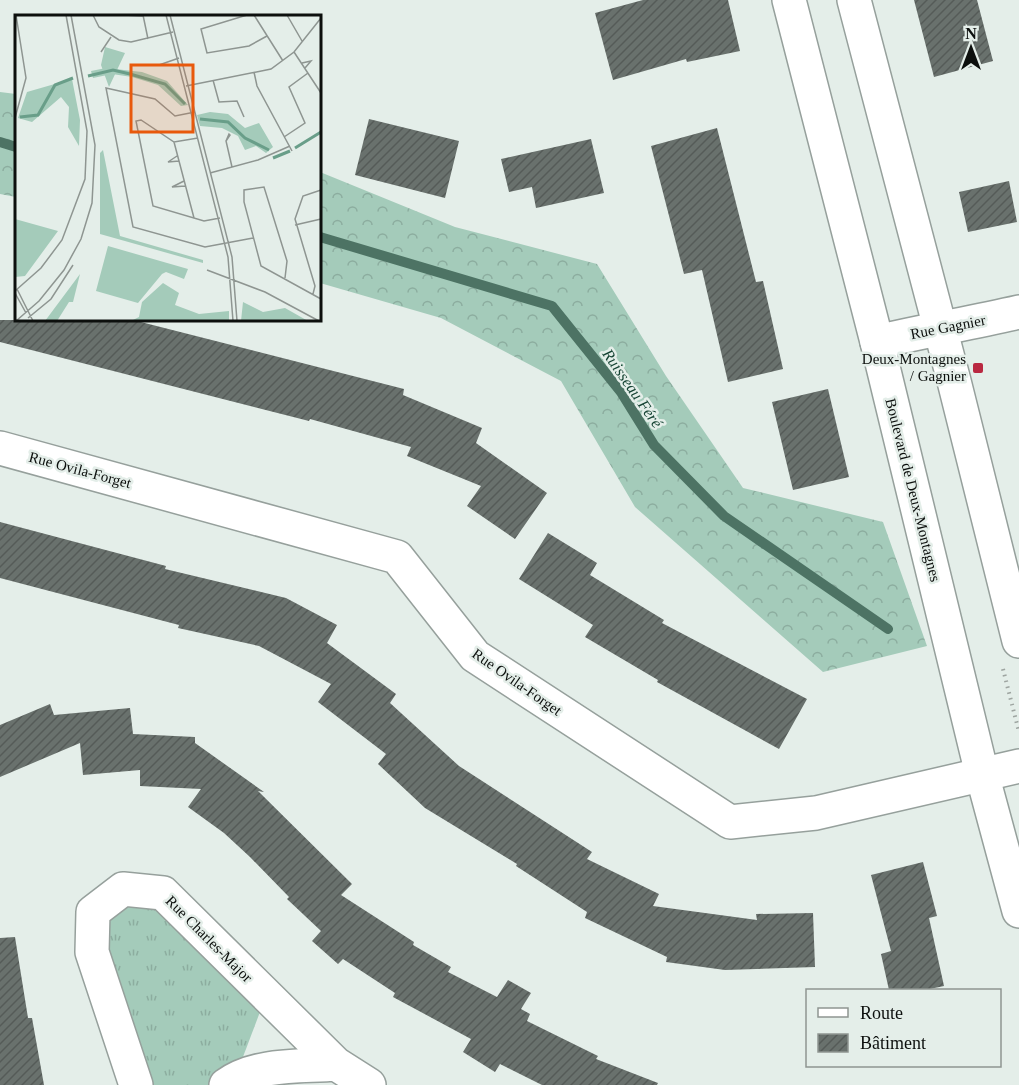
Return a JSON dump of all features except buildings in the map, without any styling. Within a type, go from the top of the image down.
[{"type":"street","name":"Boulevard de Deux-Montagnes","points":[[789,0],[877,342],[982,774],[1019,911]]},
{"type":"street","points":[[854,0],[941,329],[1019,641]]},
{"type":"street","name":"Rue Gagnier","points":[[877,342],[917,331],[941,329],[1019,312]]},
{"type":"street","name":"Rue Ovila-Forget","points":[[0,448],[397,557],[475,656],[730,822],[816,813],[1019,766]]},
{"type":"street","name":"Rue Charles-Major","points":[[136,1085],[92,952],[93,912],[123,889],[163,893],[336,1064],[369,1085]]},
{"type":"street","points":[[226,1085],[235,1078],[265,1069],[336,1064]]},
{"type":"green space","points":[[0,92],[15,94],[15,197],[0,194]]},
{"type":"green space","points":[[321,172],[455,227],[597,264],[666,376],[743,488],[883,522],[927,646],[823,672],[635,507],[561,381],[441,318],[321,283]]},
{"type":"green space","points":[[163,893],[266,996],[235,1078],[226,1085],[136,1085],[93,912]]},
{"type":"waterway","name":"Ruisseau Féré","points":[[0,142],[15,147]]},
{"type":"waterway","name":"Ruisseau Féré","points":[[321,237],[552,306],[621,392],[654,445],[724,516],[888,629]]},
{"type":"place","name":"Deux-Montagnes / Gagnier","points":[[978,368]]}]
